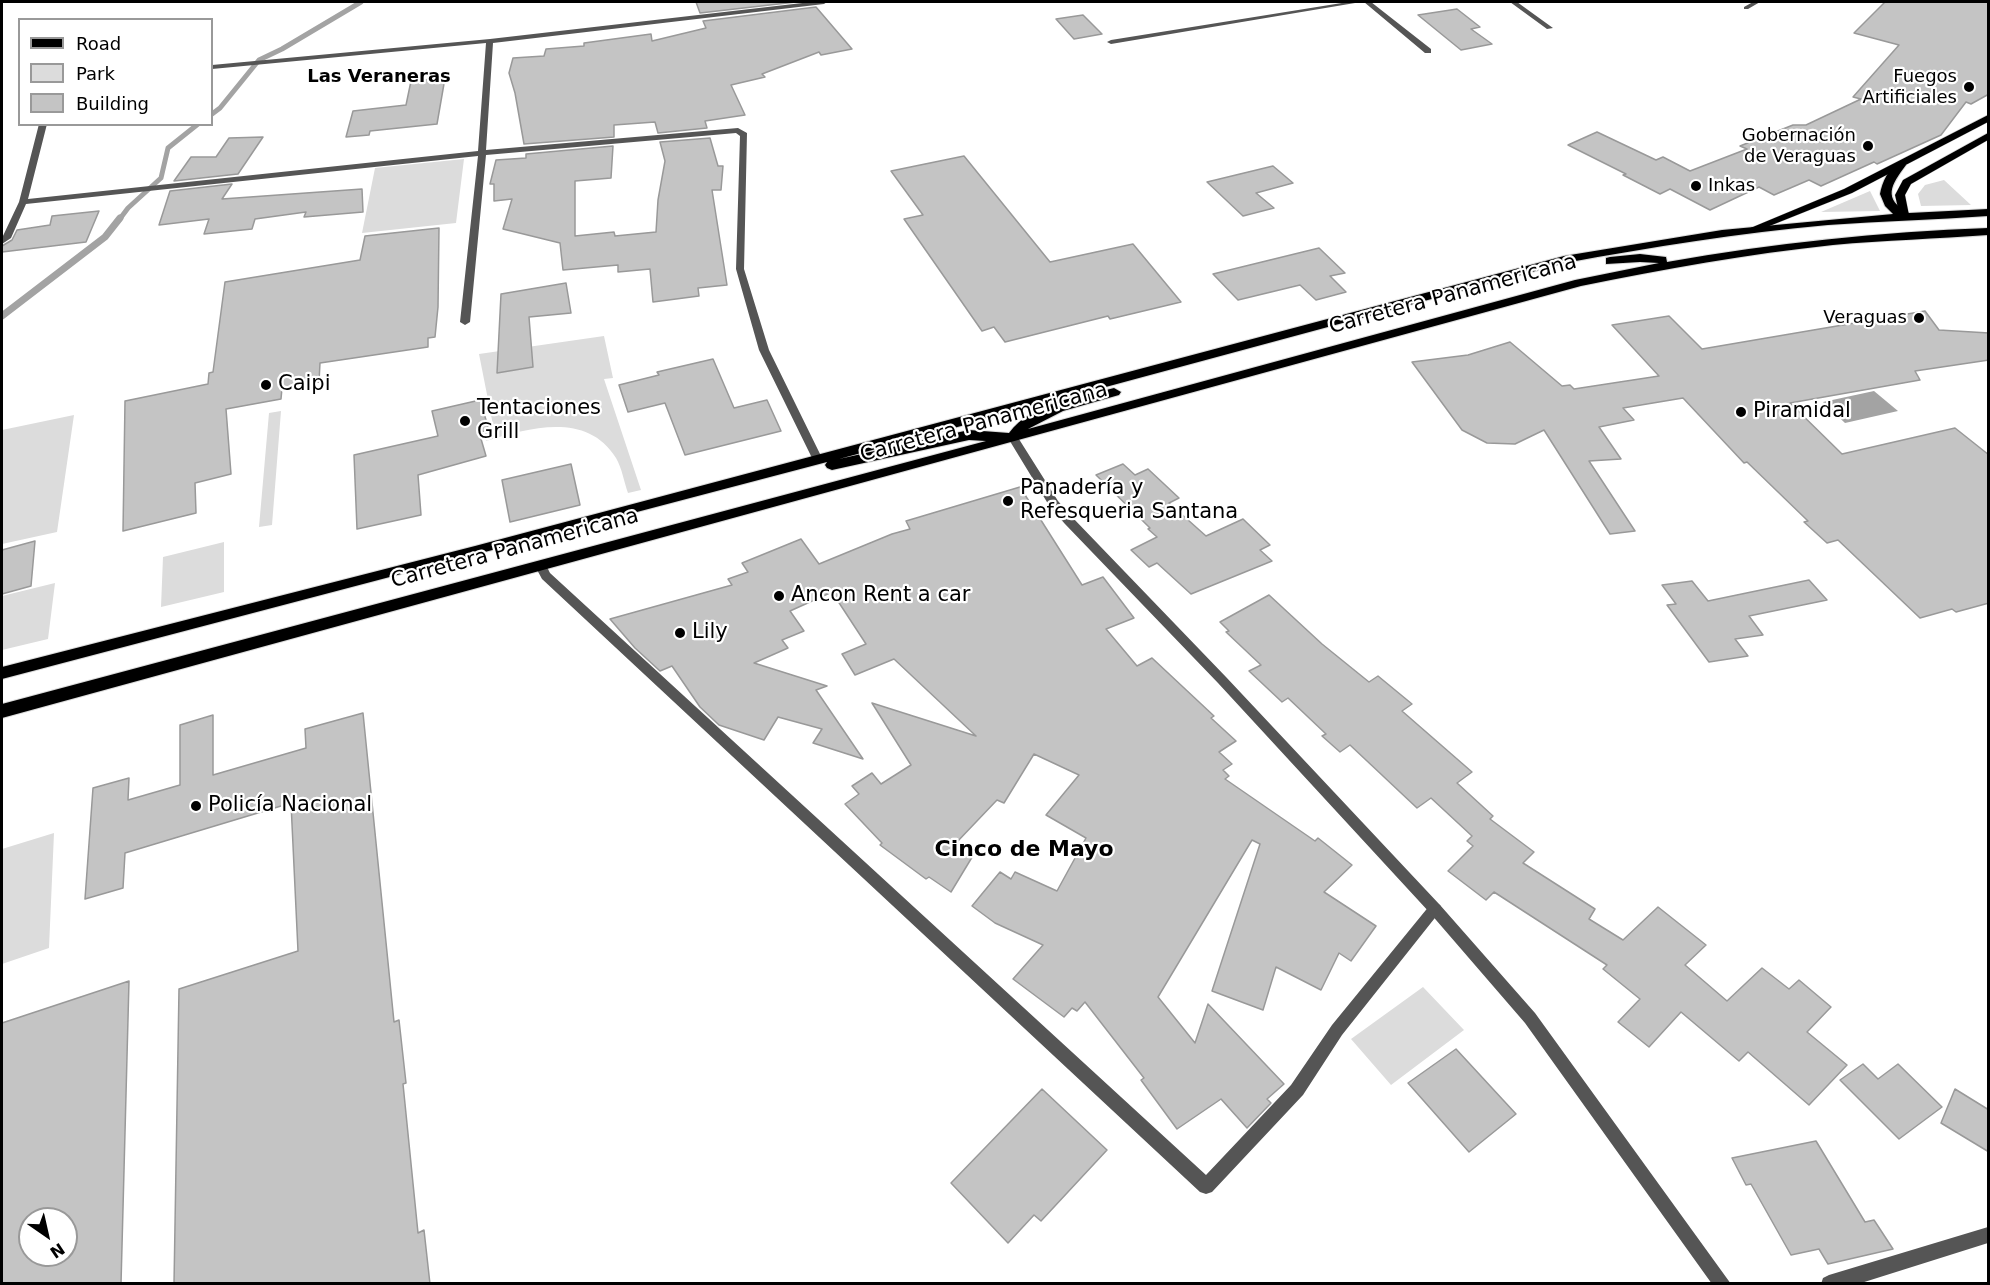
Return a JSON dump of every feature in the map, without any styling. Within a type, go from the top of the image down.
[{"type":"highway","points":[[1900,165],[1886,184],[1885,193],[1889,204],[1904,216],[1931,223],[1989,226]]},
{"type":"highway","name":"Carretera Panamericana","points":[[2,673],[475,551],[1495,278],[1631,246],[1788,224],[1989,213]]},
{"type":"highway","points":[[1754,251],[1791,239],[1884,226],[1904,216]]},
{"type":"highway","points":[[1495,278],[1632,258],[1648,258],[1671,263],[1676,254],[1688,248],[1756,235],[1788,224]]},
{"type":"highway","name":"Carretera Panamericana","points":[[2,711],[1559,289],[1671,263],[1821,242],[1989,232]]},
{"type":"highway","points":[[739,479],[828,466],[969,435],[1014,438],[1020,426],[1036,416],[1161,378],[1236,349]]},
{"type":"main road","points":[[1753,229],[1818,204],[1900,165],[1989,118]]},
{"type":"main road","points":[[1904,216],[1900,195],[1907,182],[1989,136]]},
{"type":"street","points":[[213,67],[490,40],[824,2]]},
{"type":"street","points":[[1111,42],[1358,2]]},
{"type":"street","points":[[1367,2],[1428,51]]},
{"type":"street","points":[[1513,2],[1549,28]]},
{"type":"street","points":[[1746,8],[1757,2]]},
{"type":"street","points":[[465,322],[482,153],[490,40]]},
{"type":"street","points":[[2,242],[7,238],[23,202],[42,126]]},
{"type":"street","points":[[23,202],[482,153],[727,129],[738,130],[744,135],[740,269],[764,350],[817,458]]},
{"type":"street","points":[[1014,438],[1054,504],[1069,521],[1222,680],[1435,909],[1530,1018],[1723,1284]]},
{"type":"street","points":[[541,566],[546,576],[1206,1185],[1297,1090],[1337,1029],[1435,909]]},
{"type":"street","points":[[1829,1284],[1989,1235]]},
{"type":"green space","points":[[464,159],[456,223],[362,233],[375,168]]},
{"type":"green space","points":[[1944,180],[1971,205],[1921,206],[1918,194],[1925,185]]},
{"type":"green space","points":[[1870,191],[1880,211],[1821,212]]},
{"type":"green space","points":[[604,336],[613,378],[604,379],[641,490],[628,493],[616,458],[604,443],[590,434],[556,427],[538,428],[486,441],[485,433],[494,430],[479,354]]},
{"type":"green space","points":[[281,411],[272,525],[259,527],[269,413]]},
{"type":"green space","points":[[74,415],[57,532],[2,544],[2,430]]},
{"type":"green space","points":[[224,542],[224,592],[161,607],[163,557]]},
{"type":"green space","points":[[55,583],[48,639],[2,650],[2,596]]},
{"type":"green space","points":[[54,833],[49,948],[2,964],[2,849]]},
{"type":"green space","points":[[1423,987],[1464,1030],[1391,1085],[1351,1039]]},
{"type":"shaded area","points":[[1874,391],[1898,411],[1845,423],[1823,402]]},
{"type":"building","points":[[696,2],[796,2],[700,13]]},
{"type":"building","points":[[1885,2],[1989,2],[1989,94],[1971,104],[1966,102],[1941,135],[1877,164],[1874,162],[1821,186],[1809,180],[1774,195],[1759,187],[1710,210],[1670,189],[1660,194],[1568,145],[1597,132],[1656,160],[1663,157],[1690,171],[1747,149],[1740,146],[1793,125],[1806,125],[1861,99],[1853,97],[1899,45],[1854,33]]},
{"type":"building","points":[[816,7],[852,49],[821,55],[819,52],[762,74],[765,77],[731,85],[745,115],[705,121],[707,128],[658,133],[655,122],[614,125],[614,137],[524,144],[509,73],[513,58],[544,56],[546,49],[584,46],[584,43],[651,34],[652,41],[706,28],[703,21]]},
{"type":"building","points":[[1457,9],[1480,27],[1471,29],[1492,44],[1461,50],[1418,15]]},
{"type":"building","points":[[1083,15],[1102,34],[1074,39],[1056,19]]},
{"type":"building","points":[[445,78],[437,124],[370,131],[369,135],[346,137],[353,111],[406,105],[411,81]]},
{"type":"building","points":[[263,137],[238,174],[174,181],[191,157],[216,157],[229,138]]},
{"type":"building","points":[[710,138],[718,166],[723,166],[721,190],[712,190],[727,285],[698,288],[699,296],[653,302],[650,269],[618,272],[618,265],[563,270],[560,243],[503,229],[512,199],[494,201],[494,184],[490,184],[496,160],[526,158],[526,154],[613,146],[611,178],[575,181],[575,236],[614,232],[615,236],[656,232],[658,200],[665,161],[660,142]]},
{"type":"building","points":[[964,156],[1050,262],[1133,244],[1181,302],[1110,319],[1108,316],[1005,342],[994,327],[982,331],[904,219],[923,215],[891,171]]},
{"type":"building","points":[[1273,166],[1293,183],[1256,193],[1274,208],[1243,216],[1207,182]]},
{"type":"building","points":[[232,184],[222,199],[362,189],[363,212],[304,217],[306,212],[255,219],[252,229],[204,234],[209,219],[159,225],[170,191]]},
{"type":"building","points":[[99,211],[86,242],[2,252],[2,246],[12,240],[17,230],[50,225],[52,216]]},
{"type":"building","points":[[439,228],[438,307],[435,337],[428,338],[428,347],[320,363],[319,382],[282,388],[281,399],[226,409],[231,474],[195,483],[196,513],[123,531],[125,401],[208,384],[209,373],[213,372],[225,282],[360,260],[365,236]]},
{"type":"building","points":[[1319,248],[1345,273],[1330,276],[1346,292],[1316,300],[1300,285],[1238,300],[1213,274]]},
{"type":"building","points":[[566,283],[571,313],[529,317],[533,367],[497,373],[501,294]]},
{"type":"building","points":[[1925,311],[1939,330],[1989,333],[1989,360],[1915,371],[1920,380],[1790,403],[1842,454],[1955,428],[1989,455],[1989,603],[1956,612],[1952,609],[1920,618],[1838,540],[1827,543],[1804,522],[1808,521],[1747,462],[1744,463],[1683,398],[1623,408],[1634,420],[1599,427],[1621,459],[1589,461],[1635,531],[1610,534],[1544,430],[1515,444],[1487,443],[1462,430],[1412,362],[1468,355],[1510,342],[1562,386],[1570,385],[1574,389],[1659,376],[1612,325],[1669,316],[1702,349]]},
{"type":"building","points":[[713,359],[734,408],[767,400],[781,431],[685,455],[665,403],[628,412],[619,385],[659,375],[657,372]]},
{"type":"building","points":[[480,400],[489,430],[479,432],[486,456],[418,475],[421,515],[357,529],[354,455],[438,436],[432,411]]},
{"type":"building","points":[[571,464],[580,505],[510,522],[502,480]]},
{"type":"building","points":[[1123,464],[1135,475],[1148,469],[1179,498],[1169,503],[1206,536],[1243,519],[1270,545],[1260,550],[1272,561],[1191,594],[1157,563],[1149,567],[1131,550],[1157,537],[1096,475]]},
{"type":"building","points":[[1020,487],[1082,585],[1103,577],[1134,618],[1106,629],[1137,666],[1152,658],[1214,716],[1211,718],[1236,741],[1219,752],[1232,764],[1223,770],[1229,776],[1225,779],[1315,841],[1318,838],[1352,865],[1324,892],[1376,926],[1351,961],[1339,953],[1321,990],[1276,967],[1263,1010],[1212,991],[1260,844],[1252,840],[1158,997],[1195,1043],[1208,1004],[1284,1084],[1267,1099],[1271,1103],[1247,1128],[1221,1099],[1177,1129],[1141,1080],[1144,1078],[1085,1002],[1077,1011],[1072,1008],[1064,1017],[1013,979],[1043,945],[995,923],[972,906],[1000,872],[1011,879],[1015,872],[1057,891],[1086,838],[1046,815],[1079,775],[1034,754],[1004,803],[997,800],[956,843],[974,854],[951,892],[929,877],[926,879],[880,845],[882,843],[845,804],[859,794],[852,786],[872,773],[881,784],[911,765],[872,703],[976,736],[894,659],[855,675],[842,654],[866,644],[832,592],[790,611],[804,631],[782,640],[788,648],[754,663],[827,686],[816,690],[863,759],[813,743],[822,729],[778,717],[764,740],[719,725],[700,707],[672,666],[660,671],[635,648],[610,619],[732,585],[728,579],[748,572],[742,563],[801,539],[819,564],[910,529],[906,521]]},
{"type":"building","points":[[35,541],[31,586],[2,594],[2,550]]},
{"type":"building","points":[[1809,580],[1827,600],[1749,616],[1763,635],[1735,639],[1748,656],[1709,662],[1667,605],[1676,604],[1662,585],[1692,581],[1708,601]]},
{"type":"building","points":[[1269,595],[1322,644],[1369,682],[1378,676],[1412,704],[1402,711],[1472,772],[1457,783],[1493,816],[1490,819],[1534,852],[1523,863],[1595,909],[1589,919],[1623,940],[1658,907],[1706,945],[1685,965],[1727,1001],[1762,968],[1789,989],[1799,980],[1831,1007],[1807,1032],[1847,1065],[1809,1105],[1748,1052],[1739,1061],[1681,1012],[1649,1047],[1618,1022],[1640,999],[1603,969],[1607,965],[1494,892],[1486,900],[1448,871],[1473,846],[1467,841],[1472,836],[1431,798],[1417,808],[1350,745],[1340,752],[1322,736],[1326,734],[1288,698],[1282,702],[1249,671],[1261,665],[1226,632],[1229,631],[1220,622]]},
{"type":"building","points":[[363,713],[394,1022],[399,1020],[406,1083],[403,1084],[418,1233],[424,1230],[430,1284],[174,1284],[179,989],[298,951],[291,803],[125,853],[123,888],[85,899],[93,788],[129,778],[128,800],[180,785],[180,725],[213,715],[213,775],[306,748],[305,729]]},
{"type":"building","points":[[129,981],[121,1284],[2,1284],[2,1023]]},
{"type":"building","points":[[1456,1049],[1516,1114],[1469,1152],[1408,1083]]},
{"type":"building","points":[[1863,1064],[1878,1079],[1898,1064],[1942,1107],[1899,1139],[1840,1080]]},
{"type":"building","points":[[1042,1089],[1107,1150],[1041,1221],[1034,1215],[1008,1243],[951,1183]]},
{"type":"building","points":[[1955,1089],[1989,1110],[1989,1152],[1941,1123]]},
{"type":"building","points":[[1816,1141],[1865,1222],[1874,1220],[1893,1249],[1828,1264],[1819,1249],[1791,1255],[1751,1184],[1746,1185],[1732,1158]]},
{"type":"waterway","points":[[213,113],[220,108],[259,60],[282,49],[361,2]]},
{"type":"waterway","points":[[119,220],[128,208],[161,178],[168,148],[196,126]]},
{"type":"waterway","points":[[2,316],[105,237],[120,218]]},
{"type":"place","name":"Fuegos Artificiales","points":[[1969,87]]},
{"type":"place","name":"Gobernación de Veraguas","points":[[1868,146]]},
{"type":"place","name":"Inkas","points":[[1696,186]]},
{"type":"place","name":"Veraguas","points":[[1919,318]]},
{"type":"place","name":"Caipi","points":[[266,385]]},
{"type":"place","name":"Piramidal","points":[[1741,412]]},
{"type":"place","name":"Tentaciones Grill","points":[[465,421]]},
{"type":"place","name":"Panadería y Refesqueria Santana","points":[[1008,501]]},
{"type":"place","name":"Ancon Rent a car","points":[[779,596]]},
{"type":"place","name":"Lily","points":[[680,633]]},
{"type":"place","name":"Policía Nacional","points":[[196,806]]},
{"type":"district","name":"Las Veraneras","points":[[379,77]]},
{"type":"district","name":"Cinco de Mayo","points":[[1024,850]]}]
